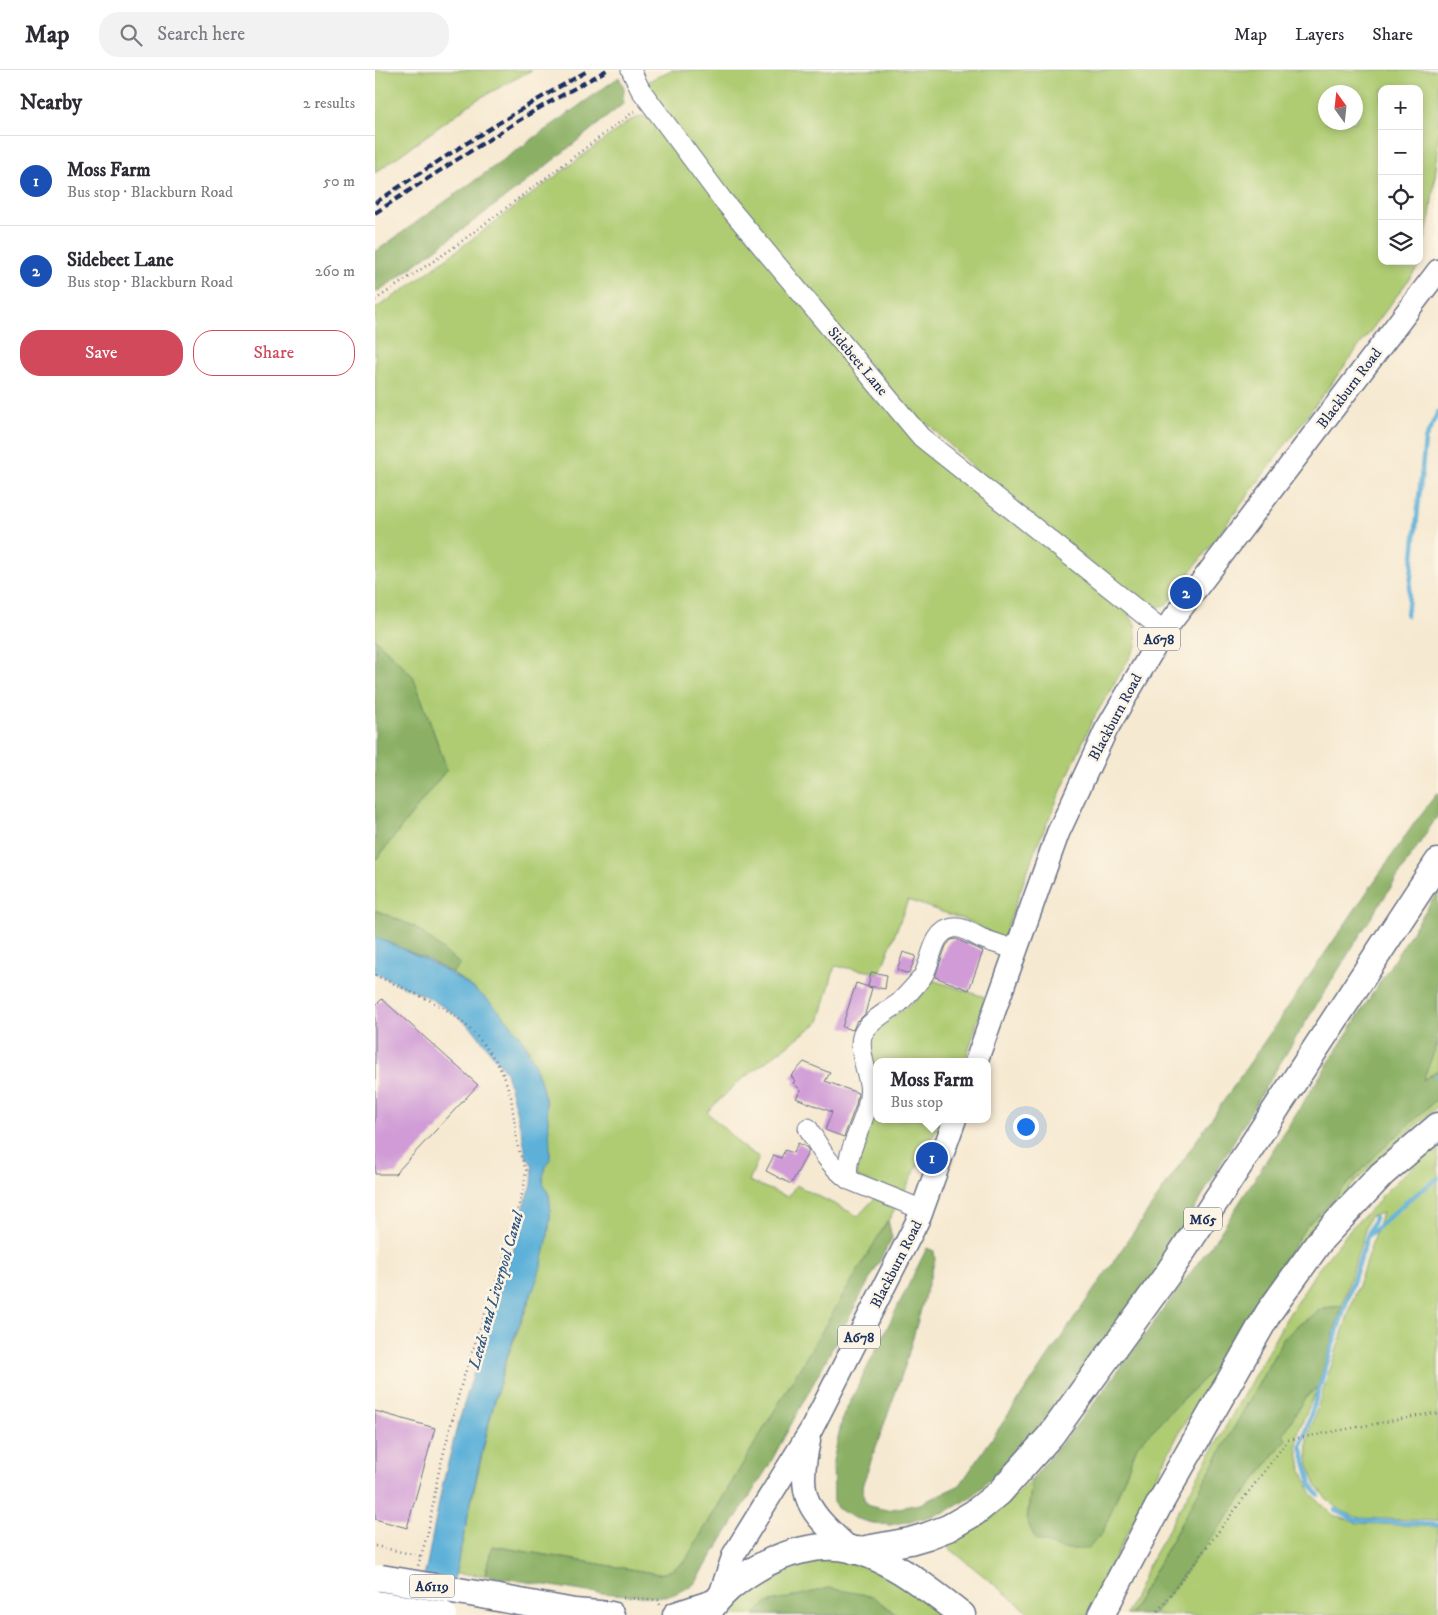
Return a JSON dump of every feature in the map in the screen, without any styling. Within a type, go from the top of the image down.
[{"type":"highway","name":"M65","points":[[853,1550],[910,1541],[927,1536],[948,1528],[974,1513],[999,1493],[1051,1435],[1167,1275],[1438,862]]},
{"type":"highway","points":[[1101,1615],[1159,1505],[1269,1312],[1322,1238],[1382,1174],[1438,1126]]},
{"type":"highway","name":"A678","points":[[713,1605],[745,1575],[765,1564],[781,1557],[807,1550],[826,1548],[853,1550],[879,1560],[912,1578],[962,1615]]},
{"type":"highway","name":"A6119","points":[[378,1577],[574,1612],[611,1615]]},
{"type":"highway","name":"A6119","points":[[375,1604],[444,1615]]},
{"type":"highway","points":[[676,1615],[713,1605]]},
{"type":"main road","name":"Blackburn Road","points":[[978,1058],[1059,833],[1106,730],[1164,631],[1438,270]]},
{"type":"main road","name":"Blackburn Road","points":[[713,1605],[734,1554],[811,1430],[923,1210],[954,1123]]},
{"type":"main road","name":"Blackburn Road","points":[[811,1430],[803,1475],[806,1496],[817,1516],[853,1550]]},
{"type":"lane","name":"Sidebeet Lane","points":[[631,70],[645,96],[722,199],[921,437],[1164,631]]},
{"type":"lane","points":[[849,1180],[847,1173],[849,1161],[870,1099],[869,1085],[861,1051],[863,1033],[901,1001],[924,975],[938,937],[946,930],[961,928],[980,938],[1017,950]]},
{"type":"lane","points":[[808,1128],[834,1169],[849,1180],[923,1210]]},
{"type":"path","points":[[375,300],[450,250],[635,110],[645,96]]},
{"type":"path","points":[[375,975],[448,1011],[465,1024],[482,1042],[504,1076],[511,1097],[518,1148],[526,1170],[524,1186],[503,1261],[462,1382],[438,1475],[428,1532],[420,1556],[375,1546]]},
{"type":"path","points":[[1155,1615],[1288,1440],[1433,1413],[1438,1414]]},
{"type":"green space","points":[[375,70],[532,70],[476,100],[375,173]]},
{"type":"green space","points":[[671,70],[1438,70],[1438,153],[1430,216],[1423,248],[1423,85],[1378,85],[1378,265],[1419,266],[1166,605],[1150,608],[1141,603],[981,475],[928,424],[919,422],[797,282],[688,143],[645,83]]},
{"type":"green space","points":[[619,77],[624,88],[623,104],[526,182],[375,293],[375,252]]},
{"type":"green space","points":[[643,116],[660,122],[930,454],[1126,610],[1135,624],[1137,645],[1092,721],[1035,850],[1003,939],[968,921],[908,900],[880,973],[835,966],[819,1022],[737,1083],[707,1112],[744,1148],[759,1157],[749,1181],[788,1197],[796,1185],[858,1216],[875,1198],[895,1209],[685,1561],[673,1569],[659,1574],[492,1546],[485,1575],[455,1574],[492,1411],[507,1358],[541,1265],[547,1238],[549,1195],[543,1183],[546,1102],[526,1044],[475,989],[452,973],[459,964],[415,927],[375,910],[375,861],[447,769],[413,676],[375,639],[375,309],[411,285],[629,121]]},
{"type":"green space","points":[[375,639],[413,676],[447,769],[375,861]]},
{"type":"green space","points":[[1438,792],[1438,815],[1365,927],[1264,1089],[1165,1260],[1091,1363],[1027,1443],[972,1497],[947,1511],[925,1518],[890,1525],[854,1518],[837,1508],[834,1502],[833,1461],[843,1416],[927,1248],[934,1251],[935,1260],[905,1366],[862,1486],[864,1499],[869,1506],[887,1510],[920,1504],[960,1485],[1415,822]]},
{"type":"green space","points":[[1438,891],[1438,1042],[1423,1080],[1438,1070],[1438,1098],[1380,1151],[1305,1228],[1213,1369],[1137,1446],[1103,1532],[1088,1549],[1063,1549],[1036,1540],[1027,1521],[1032,1479],[1095,1402],[1220,1233]]},
{"type":"green space","points":[[375,910],[415,927],[460,964],[452,973],[429,960],[375,937]]},
{"type":"green space","points":[[932,980],[985,997],[966,1058],[873,1058],[873,1123],[940,1123],[902,1196],[857,1177],[855,1160],[871,1038],[875,1027],[918,999],[928,986],[926,984]]},
{"type":"green space","points":[[1438,1042],[1438,1070],[1422,1081]]},
{"type":"green space","points":[[1438,1098],[1438,1106],[1355,1182],[1296,1252],[1182,1427],[1108,1571],[1088,1615],[1032,1615],[944,1544],[989,1521],[1032,1479],[1027,1521],[1103,1532],[1137,1446],[1213,1369],[1305,1228],[1380,1151]]},
{"type":"green space","points":[[1438,1143],[1438,1521],[1360,1518],[1346,1513],[1325,1497],[1317,1486],[1309,1462],[1309,1433],[1382,1213],[1369,1217],[1342,1306],[1323,1308],[1284,1338],[1130,1615],[1126,1615],[1150,1562],[1286,1319],[1316,1272],[1353,1226],[1380,1200],[1381,1196]]},
{"type":"green space","points":[[888,1220],[892,1238],[768,1467],[695,1583],[672,1595],[654,1597],[588,1592],[485,1575],[492,1546],[659,1574],[673,1569],[685,1561]]},
{"type":"green space","points":[[1342,1306],[1318,1386],[1304,1399],[1283,1435],[1286,1439],[1153,1615],[1130,1615],[1284,1338],[1323,1308]]},
{"type":"green space","points":[[1318,1386],[1299,1430],[1297,1446],[1301,1468],[1312,1495],[1333,1515],[1356,1523],[1438,1527],[1438,1615],[1153,1615],[1286,1439],[1282,1435],[1304,1399]]},
{"type":"green space","points":[[850,1549],[961,1615],[708,1615],[734,1584]]},
{"type":"green space","points":[[829,1588],[872,1596],[897,1615],[754,1615],[767,1603]]},
{"type":"water","points":[[375,937],[415,954],[450,973],[480,994],[505,1017],[525,1045],[539,1078],[548,1116],[550,1161],[543,1176],[550,1204],[546,1247],[538,1276],[510,1348],[497,1391],[446,1615],[413,1615],[427,1564],[442,1487],[456,1431],[502,1280],[514,1248],[526,1199],[532,1185],[533,1166],[526,1156],[506,1072],[473,1029],[453,1013],[431,999],[375,973]]},
{"type":"building","points":[[956,939],[983,951],[969,990],[935,977],[946,946],[951,940]]},
{"type":"building","points":[[903,952],[916,956],[909,974],[897,970]]},
{"type":"building","points":[[871,972],[887,975],[885,989],[868,986]]},
{"type":"building","points":[[856,983],[872,988],[865,1014],[857,1020],[853,1030],[842,1027]]},
{"type":"building","points":[[382,999],[478,1085],[395,1174],[375,1174],[375,1006]]},
{"type":"building","points":[[804,1062],[830,1073],[825,1081],[858,1093],[856,1105],[844,1137],[825,1130],[832,1112],[796,1098],[801,1090],[793,1083],[795,1081],[791,1076]]},
{"type":"building","points":[[798,1143],[809,1151],[791,1184],[766,1171],[774,1155],[781,1158],[785,1150],[793,1153]]},
{"type":"building","points":[[375,1411],[435,1428],[407,1528],[375,1519]]},
{"type":"waterway","points":[[1407,615],[1425,440],[1438,412]]},
{"type":"waterway","points":[[1370,1234],[1406,1202],[1438,1178]]},
{"type":"waterway","points":[[1318,1495],[1311,1484],[1301,1446],[1367,1237],[1375,1218]]},
{"type":"waterway","points":[[1335,1510],[1355,1520],[1438,1525]]},
{"type":"railway","points":[[375,203],[481,134],[589,70]]},
{"type":"railway","points":[[375,213],[534,111],[607,70]]},
{"type":"place","name":"Sidebeet Lane","points":[[1186,593]]},
{"type":"place","name":"Moss Farm","points":[[932,1158]]},
{"type":"water label","name":"Leeds and Liverpool Canal","points":[[495,1290]]}]
